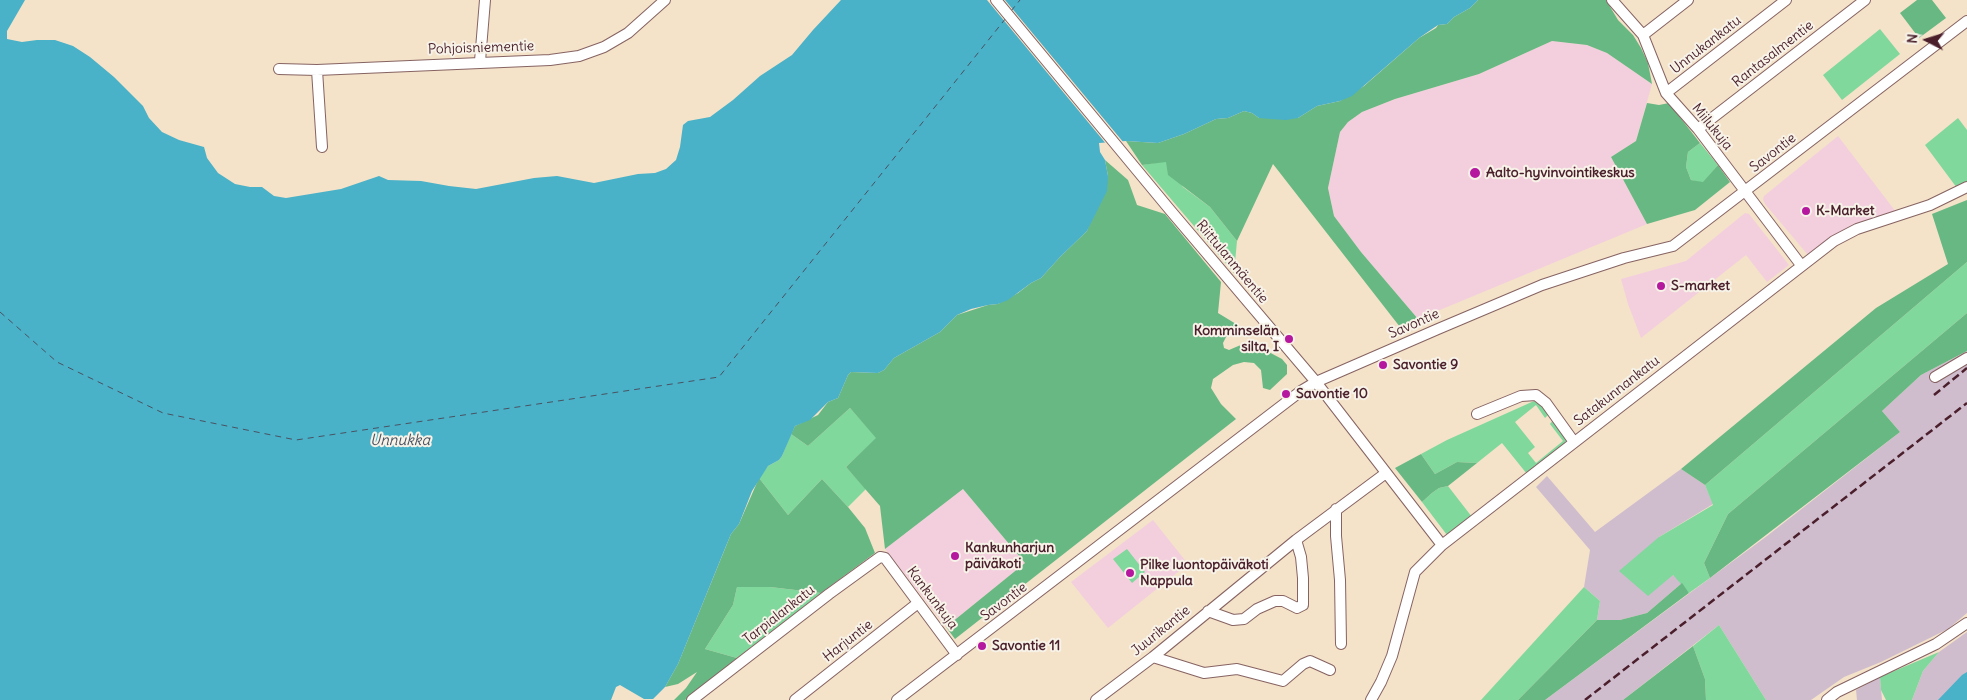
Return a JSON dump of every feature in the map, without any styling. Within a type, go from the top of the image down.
[{"type":"street","points":[[480,61],[485,0]]},
{"type":"street","name":"Pohjoisniementie","points":[[279,69],[318,70],[480,61],[550,60],[579,56],[604,47],[628,33],[665,0]]},
{"type":"street","name":"Riittulanmäentie","points":[[996,0],[1316,382],[1442,545]]},
{"type":"street","name":"Miilukuja","points":[[1612,0],[1643,35],[1666,93],[1698,129],[1801,265]]},
{"type":"street","points":[[1643,35],[1688,0]]},
{"type":"street","name":"Unnukankatu","points":[[1666,93],[1786,0]]},
{"type":"street","name":"Rantasalmentie","points":[[1698,129],[1865,0]]},
{"type":"street","name":"Savontie","points":[[897,700],[1056,580],[1246,431],[1301,391],[1316,382],[1542,285],[1624,258],[1672,246],[1967,21]]},
{"type":"street","points":[[318,70],[322,147]]},
{"type":"street","name":"Satakunnankatu","points":[[1371,700],[1392,656],[1415,572],[1442,545],[1801,265],[1846,234],[1930,205],[1967,187]]},
{"type":"street","points":[[1935,377],[1967,358]]},
{"type":"street","points":[[1477,414],[1525,395],[1536,396],[1546,403],[1574,442]]},
{"type":"street","name":"Juurikantie","points":[[1096,700],[1153,657],[1296,540],[1386,473]]},
{"type":"street","points":[[1336,509],[1341,644]]},
{"type":"street","points":[[1208,611],[1233,620],[1244,619],[1275,601],[1297,608],[1302,605],[1303,578],[1301,557],[1296,540]]},
{"type":"street","name":"Kankunkuja","points":[[885,558],[957,654]]},
{"type":"street","name":"Tarpialankatu","points":[[692,700],[829,594],[877,559],[885,558]]},
{"type":"street","name":"Harjuntie","points":[[795,700],[918,603]]},
{"type":"street","points":[[1827,700],[1837,692],[1936,644],[1967,623]]},
{"type":"street","points":[[1153,657],[1204,673],[1237,669],[1283,680],[1302,664],[1310,661],[1330,670]]},
{"type":"shaded area","name":"Aalto-hyvinvointikeskus","points":[[1552,41],[1587,45],[1607,53],[1652,84],[1636,141],[1611,157],[1647,224],[1418,319],[1361,252],[1334,216],[1328,188],[1340,132],[1348,122],[1362,112],[1395,99],[1479,74]]},
{"type":"shaded area","points":[[1838,136],[1896,212],[1808,255],[1765,204],[1763,199],[1764,196]]},
{"type":"shaded area","points":[[1745,213],[1749,214],[1789,265],[1767,282],[1746,255],[1641,338],[1621,279],[1686,261]]},
{"type":"shaded area","points":[[1967,351],[1967,613],[1948,629],[1881,662],[1844,677],[1811,700],[1766,700],[1719,625],[1623,700],[1545,700],[1767,536],[1900,432],[1882,411],[1921,375]]},
{"type":"shaded area","points":[[1681,469],[1705,485],[1713,504],[1659,537],[1673,575],[1682,583],[1647,613],[1620,620],[1597,620],[1600,601],[1584,587],[1590,550],[1536,487],[1547,476],[1595,532]]},
{"type":"shaded area","name":"Kankunharjun päiväkoti","points":[[963,489],[1025,563],[946,627],[885,549]]},
{"type":"shaded area","name":"Pilke luontopäiväkoti Nappula","points":[[1153,520],[1188,564],[1108,628],[1071,582]]},
{"type":"shaded area","points":[[1967,632],[1967,700],[1912,700],[1923,671],[1939,652]]},
{"type":"shaded area","points":[[1880,677],[1882,700],[1857,700],[1856,690]]},
{"type":"green space","points":[[1478,0],[1606,0],[1618,20],[1633,35],[1641,48],[1648,63],[1652,84],[1607,53],[1587,45],[1552,41],[1479,74],[1395,99],[1362,112],[1348,122],[1340,132],[1328,188],[1334,216],[1361,252],[1418,319],[1400,327],[1273,164],[1237,241],[1210,207],[1168,175],[1166,162],[1142,165],[1126,141],[1158,143],[1184,134],[1216,119],[1228,118],[1244,111],[1252,113],[1259,118],[1298,118],[1317,106],[1340,101],[1364,86],[1419,38],[1438,25],[1447,24]]},
{"type":"green space","points":[[1917,0],[1932,0],[1946,18],[1919,38],[1900,13]]},
{"type":"green space","points":[[1880,29],[1900,54],[1842,100],[1823,75]]},
{"type":"green space","points":[[1647,103],[1659,105],[1669,103],[1700,143],[1688,152],[1686,167],[1691,180],[1703,182],[1718,165],[1730,182],[1695,210],[1647,224],[1611,157],[1636,141]]},
{"type":"green space","points":[[1958,118],[1967,130],[1967,182],[1957,188],[1925,145]]},
{"type":"green space","points":[[1700,143],[1718,165],[1703,183],[1691,180],[1686,167],[1688,152]]},
{"type":"green space","points":[[1105,160],[1128,180],[1137,205],[1165,214],[1221,282],[1218,313],[1241,327],[1226,337],[1223,343],[1224,348],[1229,350],[1243,344],[1257,342],[1263,349],[1282,359],[1287,365],[1287,374],[1270,390],[1263,388],[1261,370],[1254,363],[1244,362],[1233,365],[1213,379],[1211,388],[1221,404],[1236,419],[955,639],[946,627],[1025,563],[963,489],[885,549],[880,506],[846,467],[876,438],[850,408],[808,446],[791,434],[795,426],[818,415],[828,402],[838,398],[851,372],[878,373],[884,370],[894,358],[940,332],[957,315],[988,305],[998,304],[1041,278],[1087,231],[1108,176]]},
{"type":"green space","points":[[1166,161],[1183,187],[1210,207],[1237,241],[1234,273],[1142,165]]},
{"type":"green space","points":[[1967,200],[1967,262],[1705,485],[1681,469],[1876,308],[1948,264],[1932,214]]},
{"type":"green space","points":[[1967,262],[1967,313],[1728,514],[1704,563],[1710,578],[1689,593],[1673,575],[1648,596],[1619,571],[1659,537],[1713,505],[1705,485]]},
{"type":"green space","points":[[1967,313],[1967,351],[1921,375],[1882,411],[1900,432],[1710,578],[1704,563],[1728,514]]},
{"type":"green space","points":[[1534,401],[1540,403],[1548,415],[1545,418],[1536,405],[1515,422],[1535,447],[1528,453],[1536,463],[1563,441],[1550,424],[1553,420],[1566,440],[1565,444],[1527,474],[1502,443],[1477,463],[1457,462],[1435,474],[1421,454],[1447,440]]},
{"type":"green space","points":[[850,408],[877,438],[846,467],[866,489],[848,507],[822,479],[788,515],[759,478],[768,466],[779,460],[782,456],[791,434],[808,446]]},
{"type":"green space","points":[[1421,454],[1435,474],[1457,462],[1477,463],[1448,486],[1439,488],[1422,502],[1395,468]]},
{"type":"green space","points":[[759,478],[788,515],[822,479],[865,528],[875,553],[821,593],[770,587],[737,587],[733,605],[705,649],[737,658],[685,700],[674,700],[686,688],[697,672],[678,684],[665,687],[678,664],[731,534],[739,524]]},
{"type":"green space","points":[[1448,486],[1472,517],[1447,535],[1422,502],[1439,488]]},
{"type":"green space","points":[[1127,549],[1145,572],[1132,583],[1113,559]]},
{"type":"green space","points":[[1682,583],[1689,593],[1545,700],[1518,700],[1597,620],[1620,620],[1647,613]]},
{"type":"green space","points":[[737,587],[770,587],[821,593],[737,658],[705,649],[733,605]]},
{"type":"green space","points":[[1584,587],[1600,601],[1597,620],[1518,700],[1481,700]]},
{"type":"green space","points":[[1719,625],[1766,700],[1706,700],[1705,679],[1693,646]]},
{"type":"green space","points":[[1693,646],[1705,679],[1706,700],[1623,700]]},
{"type":"green space","points":[[1939,652],[1923,671],[1912,700],[1886,700],[1881,690],[1880,677]]},
{"type":"water","name":"Unnukka","points":[[0,0],[25,0],[7,31],[7,39],[22,42],[55,40],[73,46],[114,77],[143,106],[149,118],[162,132],[179,140],[204,147],[207,158],[218,173],[235,184],[262,187],[274,196],[286,198],[341,189],[379,176],[388,180],[421,181],[476,189],[534,178],[557,176],[594,183],[638,174],[655,173],[666,169],[676,160],[683,125],[688,121],[710,117],[760,76],[792,55],[841,0],[1478,0],[1447,24],[1438,25],[1419,38],[1352,96],[1340,101],[1317,106],[1298,118],[1286,120],[1259,118],[1252,113],[1244,111],[1228,118],[1216,119],[1184,134],[1158,143],[1126,141],[1099,143],[1108,176],[1107,191],[1087,231],[1041,278],[1008,300],[998,304],[971,309],[957,315],[940,332],[894,358],[884,370],[878,373],[851,372],[838,398],[828,402],[810,420],[795,426],[782,456],[779,460],[768,466],[752,491],[739,524],[731,534],[678,664],[665,687],[653,699],[644,699],[620,685],[616,687],[611,700],[0,700]]},
{"type":"water","points":[[1967,672],[1967,700],[1938,700],[1962,675]]},
{"type":"pier","points":[[987,0],[1005,0],[1124,143],[1107,145]]},
{"type":"ferry route","points":[[1011,11],[1020,0]]},
{"type":"ferry route","points":[[0,312],[57,362],[163,413],[296,440],[719,377],[1006,18]]},
{"type":"railway","points":[[1934,395],[1967,368]]},
{"type":"railway","points":[[1585,700],[1967,403]]},
{"type":"place","name":"Aalto-hyvinvointikeskus","points":[[1475,173]]},
{"type":"place","name":"K-Market","points":[[1806,211]]},
{"type":"place","name":"S-market","points":[[1661,286]]},
{"type":"place","name":"Komminselän silta, I","points":[[1289,339]]},
{"type":"place","name":"Savontie 9","points":[[1383,365]]},
{"type":"place","name":"Savontie 10","points":[[1286,394]]},
{"type":"place","name":"Kankunharjun päiväkoti","points":[[955,556]]},
{"type":"place","name":"Pilke luontopäiväkoti Nappula","points":[[1130,573]]},
{"type":"place","name":"Savontie 11","points":[[982,646]]}]
